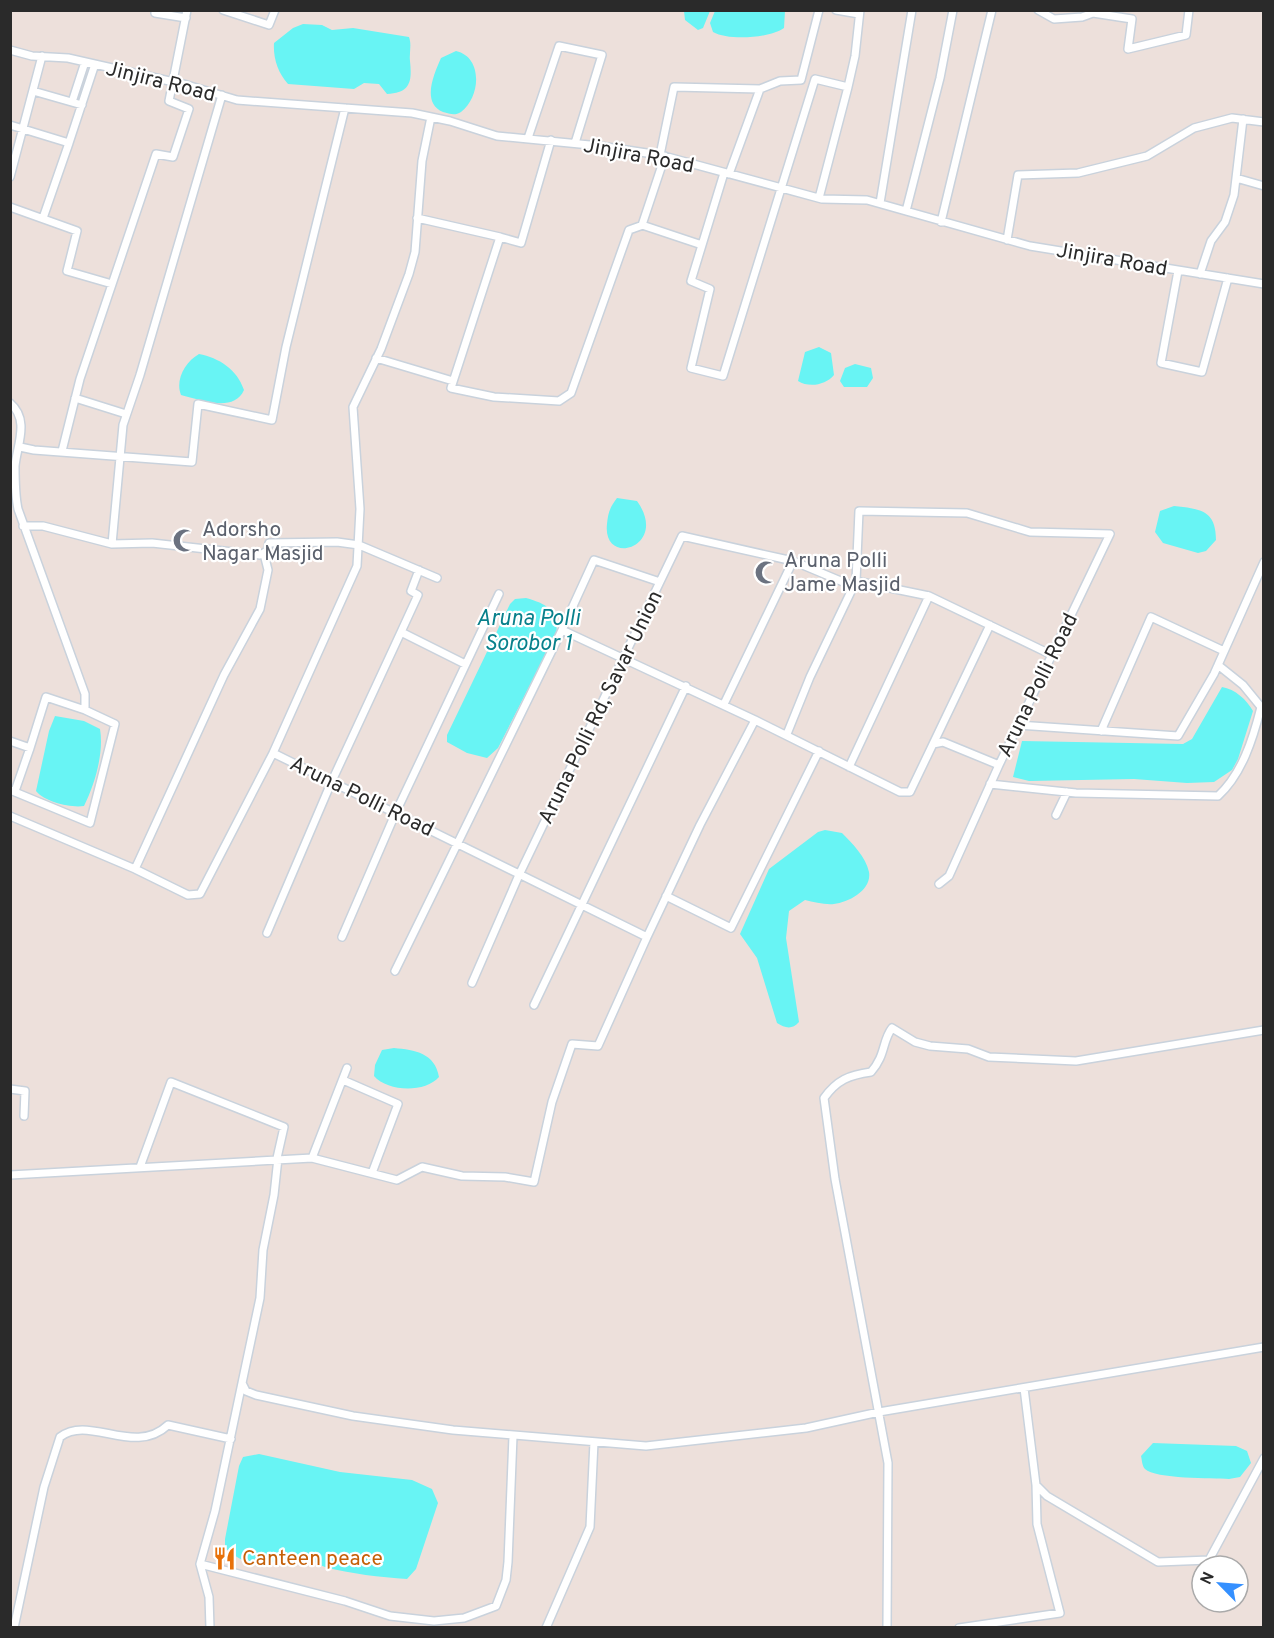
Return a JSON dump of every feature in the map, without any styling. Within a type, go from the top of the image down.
[{"type":"street","points":[[62,451],[75,398],[156,154],[173,158],[189,109],[169,101],[186,14],[155,13],[156,10]]},
{"type":"street","points":[[223,10],[269,25],[275,10]]},
{"type":"street","points":[[643,225],[663,156],[674,87],[760,89],[780,81],[801,80],[819,10]]},
{"type":"street","points":[[819,198],[855,56],[859,12],[836,10]]},
{"type":"street","points":[[880,203],[912,10]]},
{"type":"street","points":[[906,211],[940,78],[953,10]]},
{"type":"street","points":[[941,222],[992,10]]},
{"type":"street","points":[[1038,10],[1054,19],[1082,17],[1093,13],[1132,19],[1128,50],[1186,35],[1189,10]]},
{"type":"street","points":[[528,138],[559,45],[602,55],[575,143]]},
{"type":"street","name":"Jinjira Road","points":[[10,50],[68,58],[237,100],[432,117],[497,136],[575,143],[663,156],[819,198],[867,200],[880,203],[1008,240],[1263,284]]},
{"type":"street","points":[[10,177],[42,56]]},
{"type":"street","points":[[72,102],[85,62]]},
{"type":"street","points":[[43,218],[95,64]]},
{"type":"street","points":[[760,89],[726,174],[691,281],[710,289],[691,368],[723,376],[815,79],[848,87]]},
{"type":"street","points":[[33,92],[82,105]]},
{"type":"street","points":[[112,544],[126,414],[163,299],[201,159],[222,95]]},
{"type":"street","points":[[20,447],[192,462],[198,404],[272,420],[286,347],[345,108]]},
{"type":"street","points":[[273,753],[357,566],[359,545],[358,460],[353,407],[376,358],[409,274],[415,252],[422,161],[432,117]]},
{"type":"street","points":[[1008,240],[1018,175],[1078,173],[1147,156],[1194,128],[1232,118],[1263,122]]},
{"type":"street","points":[[1200,274],[1211,241],[1225,222],[1234,195],[1243,119]]},
{"type":"street","points":[[10,125],[69,143]]},
{"type":"street","points":[[417,218],[521,243],[550,140]]},
{"type":"street","points":[[1236,178],[1263,186]]},
{"type":"street","points":[[10,207],[77,231],[67,271],[112,284]]},
{"type":"street","points":[[500,237],[451,388],[494,398],[559,401],[571,393],[629,230],[643,225],[702,245]]},
{"type":"street","points":[[1178,271],[1161,363],[1202,372],[1228,278]]},
{"type":"street","points":[[376,358],[453,381]]},
{"type":"street","points":[[75,398],[126,414]]},
{"type":"street","points":[[10,403],[18,410],[21,426],[20,447],[16,457],[15,495],[23,526],[85,694],[85,710]]},
{"type":"street","name":"Aruna Polli Road","points":[[856,584],[859,511],[967,513],[1030,532],[1110,534],[999,765],[943,742],[933,744]]},
{"type":"street","points":[[23,526],[43,526],[112,544],[152,543],[264,554]]},
{"type":"street","name":"Aruna Polli Rd, Savar Union","points":[[472,983],[519,875],[682,536],[793,561]]},
{"type":"street","points":[[135,869],[224,675],[260,609],[268,570],[264,554],[268,543],[337,542],[359,545],[437,578]]},
{"type":"street","name":"Aruna Polli Road","points":[[395,970],[594,560],[660,582]]},
{"type":"street","points":[[724,704],[793,561],[856,584],[929,596],[1052,655]]},
{"type":"street","points":[[1018,725],[1178,736],[1218,665],[1263,562]]},
{"type":"street","points":[[267,933],[331,783],[418,595],[411,591],[419,570]]},
{"type":"street","points":[[787,734],[810,677],[856,584]]},
{"type":"street","points":[[342,937],[396,812],[499,594]]},
{"type":"street","points":[[849,767],[929,596]]},
{"type":"street","points":[[1101,731],[1151,617],[1224,651]]},
{"type":"street","points":[[562,630],[687,686],[900,792],[910,792],[990,624]]},
{"type":"street","points":[[401,632],[465,664]]},
{"type":"street","points":[[990,784],[1067,792],[1218,796],[1232,784],[1255,731],[1261,708],[1243,685],[1218,665]]},
{"type":"street","points":[[534,1005],[687,686]]},
{"type":"street","points":[[46,697],[85,710],[115,724],[90,823],[13,790],[30,748],[46,697]]},
{"type":"street","points":[[10,1175],[278,1158],[312,1158],[397,1180],[422,1167],[462,1176],[505,1177],[534,1182],[552,1102],[572,1044],[598,1046],[666,896],[755,720]]},
{"type":"street","points":[[10,741],[30,748]]},
{"type":"street","points":[[666,896],[731,928],[819,751]]},
{"type":"street","name":"Aruna Polli Road","points":[[10,816],[135,869],[188,895],[201,894],[273,753],[647,937]]},
{"type":"street","points":[[939,884],[949,876],[999,765]]},
{"type":"street","points":[[1056,815],[1067,792]]},
{"type":"street","points":[[887,1628],[888,1463],[835,1179],[824,1098],[831,1088],[851,1075],[871,1072],[882,1058],[888,1034],[892,1028],[915,1042],[930,1046],[968,1049],[989,1057],[1076,1061],[1263,1030]]},
{"type":"street","points":[[312,1158],[347,1068]]},
{"type":"street","points":[[343,1080],[398,1104],[372,1173]]},
{"type":"street","points":[[140,1167],[171,1082],[284,1127],[274,1195],[262,1250],[260,1298],[231,1439],[200,1564],[209,1597],[210,1628]]},
{"type":"street","points":[[10,1089],[25,1091],[24,1116]]},
{"type":"street","points":[[242,1383],[246,1391],[256,1395],[353,1416],[513,1436],[646,1446],[806,1428],[879,1412],[1263,1347]]},
{"type":"street","points":[[959,1628],[1060,1613],[1037,1524],[1036,1482],[1024,1388]]},
{"type":"street","points":[[14,1628],[44,1486],[60,1437],[67,1432],[86,1431],[136,1438],[156,1436],[168,1425],[231,1439]]},
{"type":"street","points":[[200,1564],[345,1601],[390,1616],[434,1621],[464,1618],[496,1606],[506,1580],[508,1562],[513,1436]]},
{"type":"street","points":[[546,1628],[590,1527],[594,1442]]},
{"type":"street","points":[[1036,1482],[1047,1496],[1158,1562],[1209,1560],[1263,1458]]},
{"type":"water","points":[[684,10],[710,11],[703,28],[698,30],[685,20]]},
{"type":"water","points":[[715,11],[785,11],[784,28],[760,36],[720,35],[713,32],[710,23]]},
{"type":"water","points":[[303,24],[322,25],[332,30],[353,28],[409,37],[411,74],[408,85],[401,91],[387,94],[379,84],[364,83],[354,89],[288,84],[277,65],[274,43],[293,28]]},
{"type":"water","points":[[456,51],[471,61],[476,78],[475,88],[468,105],[461,112],[452,114],[436,108],[432,102],[431,88],[441,58]]},
{"type":"water","points":[[819,347],[831,353],[834,375],[827,381],[817,384],[798,381],[805,352]]},
{"type":"water","points":[[199,354],[213,358],[232,370],[244,390],[239,397],[233,401],[216,403],[181,395],[179,383],[182,372]]},
{"type":"water","points":[[855,364],[871,368],[873,378],[867,387],[844,387],[840,381],[845,368]]},
{"type":"water","points":[[617,498],[637,501],[645,517],[646,530],[641,540],[632,546],[623,548],[614,545],[608,538],[608,517]]},
{"type":"water","points":[[1174,506],[1198,510],[1209,516],[1213,522],[1216,540],[1206,551],[1198,553],[1163,543],[1155,532],[1160,511]]},
{"type":"water","name":"Aruna Polli Sorobor 1","points":[[526,598],[545,605],[549,609],[555,618],[557,632],[498,748],[487,758],[467,753],[447,742],[447,735],[510,604],[515,599]]},
{"type":"water","points":[[1222,687],[1240,696],[1253,711],[1238,759],[1232,770],[1214,782],[1187,783],[1134,779],[1029,781],[1013,777],[1022,741],[1183,744],[1192,739]]},
{"type":"water","points":[[55,716],[84,721],[100,729],[101,748],[98,768],[84,806],[58,803],[45,798],[36,791],[49,731]]},
{"type":"water","points":[[825,830],[842,833],[850,841],[865,861],[869,878],[863,890],[846,901],[831,904],[805,900],[789,911],[786,938],[799,1022],[794,1026],[786,1027],[777,1023],[757,958],[740,934],[769,869],[818,832]]},
{"type":"water","points":[[394,1048],[423,1054],[433,1063],[439,1077],[425,1086],[416,1088],[397,1088],[380,1081],[374,1076],[375,1065],[382,1050]]},
{"type":"water","points":[[1153,1443],[1236,1446],[1247,1451],[1251,1463],[1240,1477],[1229,1479],[1160,1475],[1145,1469],[1142,1463],[1141,1456]]},
{"type":"water","points":[[259,1454],[340,1472],[412,1480],[432,1489],[438,1503],[416,1569],[407,1579],[345,1572],[325,1567],[308,1559],[287,1559],[259,1564],[238,1558],[225,1548],[225,1539],[239,1466],[243,1457]]},
{"type":"place","name":"Adorsho Nagar Masjid","points":[[184,541]]},
{"type":"place","name":"Aruna Polli Jame Masjid","points":[[766,572]]},
{"type":"place","name":"Canteen peace","points":[[224,1558]]}]
